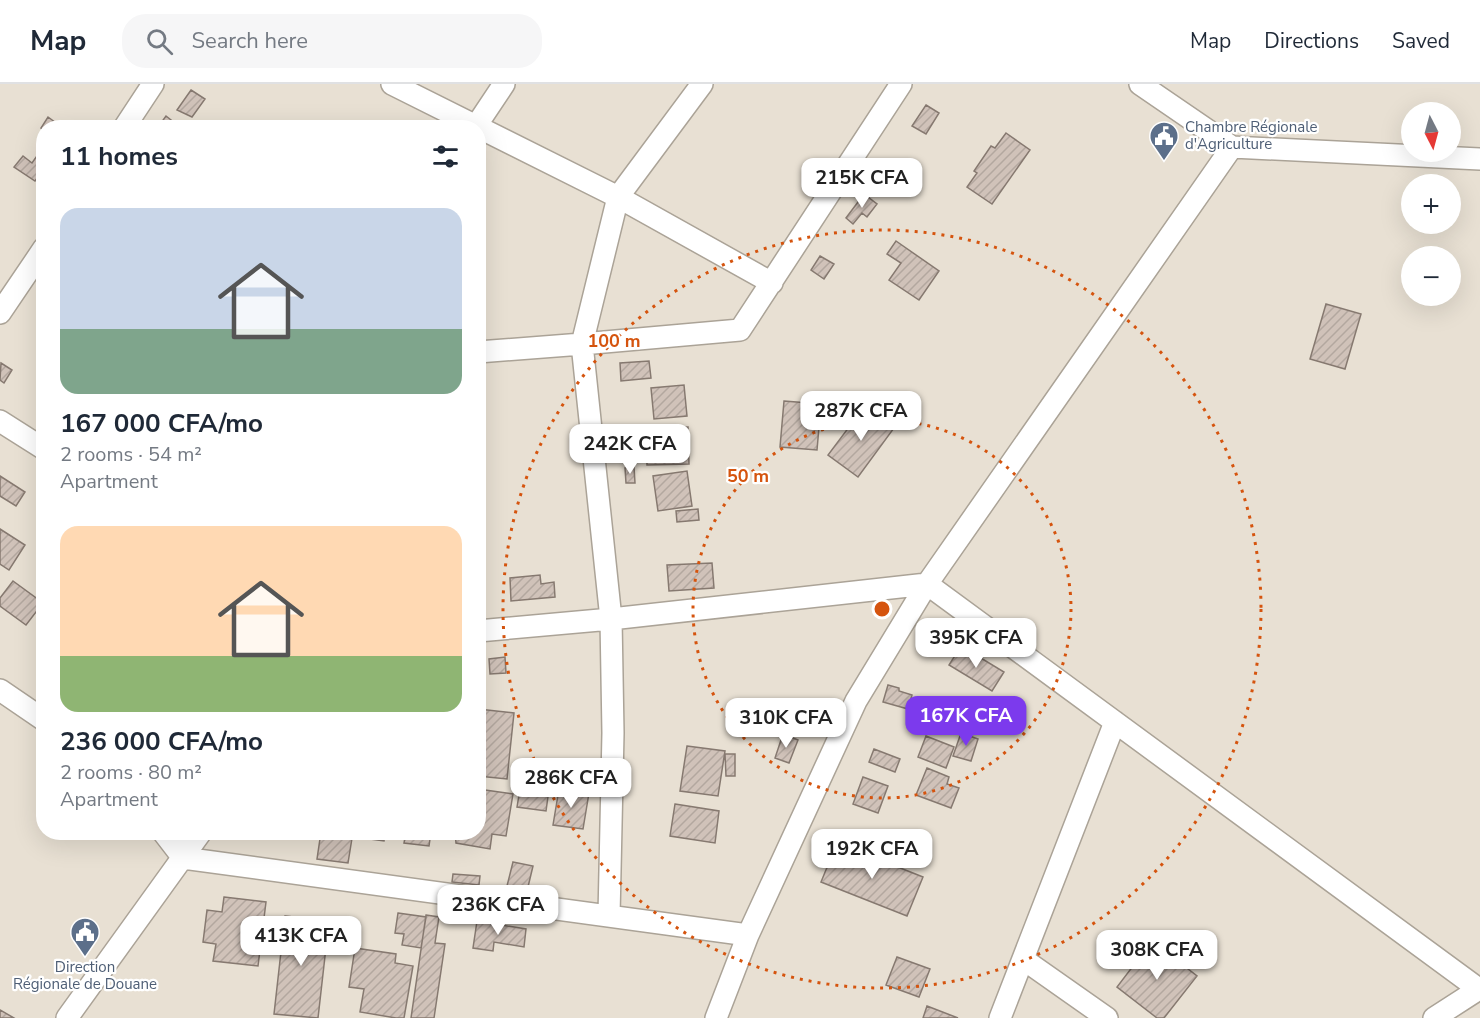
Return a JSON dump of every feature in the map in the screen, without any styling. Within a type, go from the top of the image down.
[{"type":"street","points":[[129,120],[153,84]]},
{"type":"street","points":[[392,84],[464,120]]},
{"type":"street","points":[[480,120],[504,84]]},
{"type":"street","points":[[609,916],[613,733],[611,619],[582,344],[618,196],[702,84]]},
{"type":"street","points":[[486,351],[741,330],[901,84]]},
{"type":"street","points":[[1140,84],[1232,147],[1480,159]]},
{"type":"street","points":[[486,131],[618,196],[772,283]]},
{"type":"street","points":[[716,1018],[748,935],[856,701],[927,584],[1232,147]]},
{"type":"street","points":[[0,313],[36,260]]},
{"type":"street","points":[[0,421],[36,444]]},
{"type":"street","points":[[486,630],[611,619],[927,584],[1479,989],[1434,1018]]},
{"type":"street","points":[[0,690],[36,715]]},
{"type":"street","points":[[1000,1018],[1115,722]]},
{"type":"street","points":[[169,840],[183,858],[748,935]]},
{"type":"street","points":[[68,1018],[195,840]]},
{"type":"street","points":[[1023,959],[1107,1018]]},
{"type":"building","points":[[191,90],[205,99],[192,117],[177,110]]},
{"type":"building","points":[[926,105],[939,113],[926,134],[912,126]]},
{"type":"building","points":[[1006,133],[1030,150],[992,204],[967,187],[977,173],[974,171],[991,146],[995,148]]},
{"type":"building","points":[[23,156],[32,163],[36,157],[35,181],[14,167]]},
{"type":"building","points":[[864,194],[877,204],[867,217],[862,213],[853,224],[846,218]]},
{"type":"building","points":[[896,241],[939,271],[919,300],[889,280],[901,263],[887,254]]},
{"type":"building","points":[[820,256],[834,264],[824,279],[811,270]]},
{"type":"building","points":[[1326,304],[1361,314],[1345,369],[1310,359]]},
{"type":"building","points":[[649,361],[651,378],[621,381],[620,363]]},
{"type":"building","points":[[1,363],[12,370],[4,383],[0,380]]},
{"type":"building","points":[[684,385],[687,416],[654,419],[651,388]]},
{"type":"building","points":[[784,401],[821,404],[817,450],[780,447]]},
{"type":"building","points":[[864,407],[894,428],[858,477],[828,455]]},
{"type":"building","points":[[688,427],[689,464],[647,465],[646,429]]},
{"type":"building","points":[[634,467],[635,483],[626,483],[625,468]]},
{"type":"building","points":[[687,471],[692,506],[658,511],[653,476]]},
{"type":"building","points":[[0,476],[25,492],[16,506],[0,496]]},
{"type":"building","points":[[698,509],[699,520],[677,522],[676,511]]},
{"type":"building","points":[[0,529],[25,545],[9,570],[0,564]]},
{"type":"building","points":[[712,563],[714,588],[669,591],[667,565]]},
{"type":"building","points":[[540,575],[541,584],[554,582],[555,597],[511,601],[510,578]]},
{"type":"building","points":[[13,581],[36,598],[36,612],[26,625],[0,606],[0,598]]},
{"type":"building","points":[[961,646],[1004,672],[992,691],[949,665]]},
{"type":"building","points":[[505,657],[506,673],[490,674],[489,659]]},
{"type":"building","points":[[888,685],[912,695],[908,709],[883,702]]},
{"type":"building","points":[[486,710],[514,713],[507,779],[486,777]]},
{"type":"building","points":[[961,733],[978,739],[971,761],[953,756]]},
{"type":"building","points":[[783,734],[798,740],[789,763],[775,758]]},
{"type":"building","points":[[926,736],[954,747],[946,768],[918,757]]},
{"type":"building","points":[[687,746],[725,751],[718,796],[680,791]]},
{"type":"building","points":[[874,749],[900,759],[895,772],[869,762]]},
{"type":"building","points":[[725,754],[735,754],[735,776],[726,776]]},
{"type":"building","points":[[927,768],[949,777],[947,784],[959,788],[951,808],[916,795]]},
{"type":"building","points":[[522,777],[550,782],[546,811],[517,807]]},
{"type":"building","points":[[863,777],[888,786],[878,813],[853,804]]},
{"type":"building","points":[[559,789],[589,793],[583,829],[553,825]]},
{"type":"building","points":[[486,790],[513,794],[506,836],[492,834],[490,849],[456,843],[456,840],[486,840]]},
{"type":"building","points":[[675,804],[719,811],[715,843],[670,836]]},
{"type":"building","points":[[320,840],[352,840],[348,863],[317,859]]},
{"type":"building","points":[[405,840],[430,840],[429,846],[404,843]]},
{"type":"building","points":[[837,843],[923,877],[907,916],[821,882]]},
{"type":"building","points":[[513,862],[533,866],[527,891],[507,886]]},
{"type":"building","points":[[453,874],[480,876],[479,885],[452,882]]},
{"type":"building","points":[[224,897],[266,902],[258,966],[213,961],[216,944],[203,942],[207,910],[222,912]]},
{"type":"building","points":[[398,913],[426,917],[421,948],[402,945],[404,934],[395,933]]},
{"type":"building","points":[[426,915],[439,917],[435,943],[445,944],[434,1018],[411,1018]]},
{"type":"building","points":[[285,916],[329,921],[318,1018],[274,1014]]},
{"type":"building","points":[[477,921],[526,929],[524,947],[494,942],[493,951],[473,948]]},
{"type":"building","points":[[1152,941],[1197,976],[1164,1018],[1157,1018],[1117,987]]},
{"type":"building","points":[[355,948],[396,954],[395,963],[413,966],[404,1018],[360,1012],[364,989],[349,987]]},
{"type":"building","points":[[897,957],[930,969],[919,997],[886,985]]},
{"type":"building","points":[[927,1006],[958,1018],[923,1018]]},
{"type":"building","points":[[0,1010],[14,1018],[0,1018]]},
{"type":"place","name":"Chambre Régionale d'Agriculture","points":[[1164,162]]},
{"type":"place","name":"Direction Régionale de Douane","points":[[85,958]]}]
